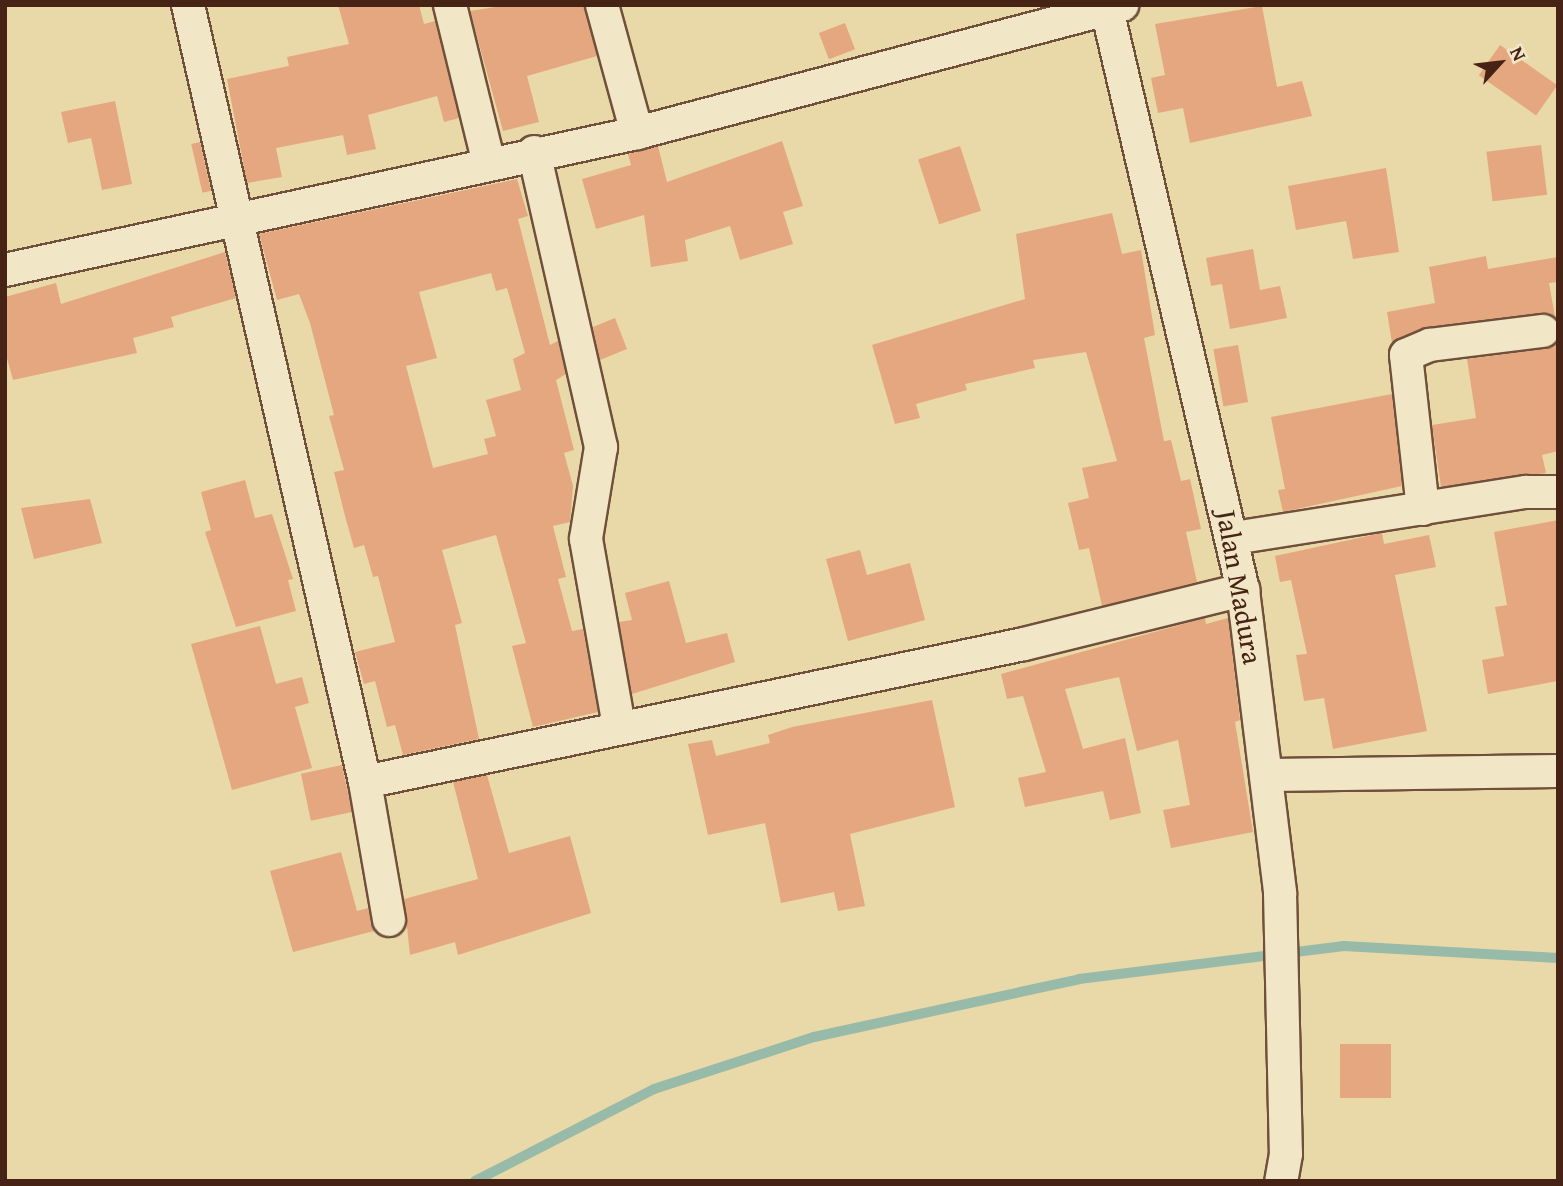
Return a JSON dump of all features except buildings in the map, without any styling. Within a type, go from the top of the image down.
[{"type":"street","points":[[188,5],[240,215],[365,782],[388,920]]},
{"type":"street","points":[[450,5],[489,163]]},
{"type":"street","points":[[602,5],[638,133]]},
{"type":"street","points":[[5,270],[240,215],[534,152],[638,133],[1112,7]]},
{"type":"street","name":"Jalan Madura","points":[[1112,7],[1234,538],[1243,590],[1269,775],[1280,893],[1285,1020],[1281,1181]]},
{"type":"street","points":[[534,152],[601,447],[586,539],[619,727]]},
{"type":"street","points":[[1423,509],[1406,355],[1430,345],[1543,331]]},
{"type":"street","points":[[1234,538],[1423,509],[1558,492]]},
{"type":"street","points":[[365,782],[1024,644],[1243,590]]},
{"type":"street","points":[[1269,775],[1558,771]]},
{"type":"waterway","points":[[475,1181],[654,1089],[814,1037],[1079,979],[1344,946],[1558,958]]}]
